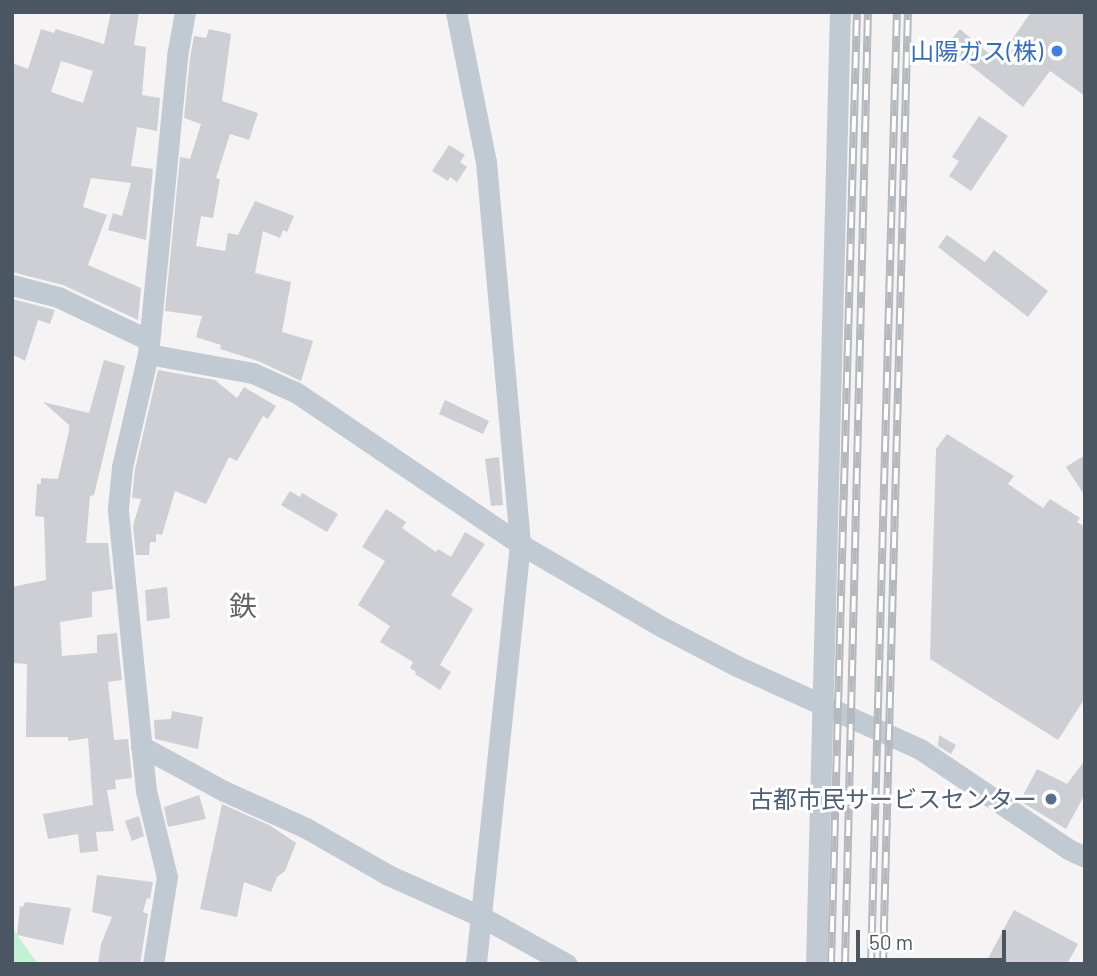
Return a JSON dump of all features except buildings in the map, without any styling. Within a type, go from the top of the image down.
[{"type":"street","points":[[153,964],[167,877],[146,791],[118,508],[122,467],[148,347],[177,56],[185,12]]},
{"type":"street","points":[[456,12],[486,162],[520,544],[475,964]]},
{"type":"street","points":[[816,964],[840,12]]},
{"type":"street","points":[[12,285],[58,297],[148,347],[253,373],[297,393],[520,544],[664,628],[821,705],[920,749],[1068,849],[1085,857]]},
{"type":"street","points":[[141,746],[224,791],[306,828],[388,875],[480,916],[567,964]]},
{"type":"green space","points":[[12,928],[38,964],[12,964]]},
{"type":"railway","points":[[831,964],[857,12]]},
{"type":"railway","points":[[845,964],[868,12]]},
{"type":"railway","points":[[871,964],[897,12]]},
{"type":"railway","points":[[883,964],[908,12]]},
{"type":"place","name":"山陽ガス(株)","points":[[1057,51]]},
{"type":"place","name":"古都市民サービスセンター","points":[[1051,799]]},
{"type":"district","name":"鉄","points":[[243,605]]}]
